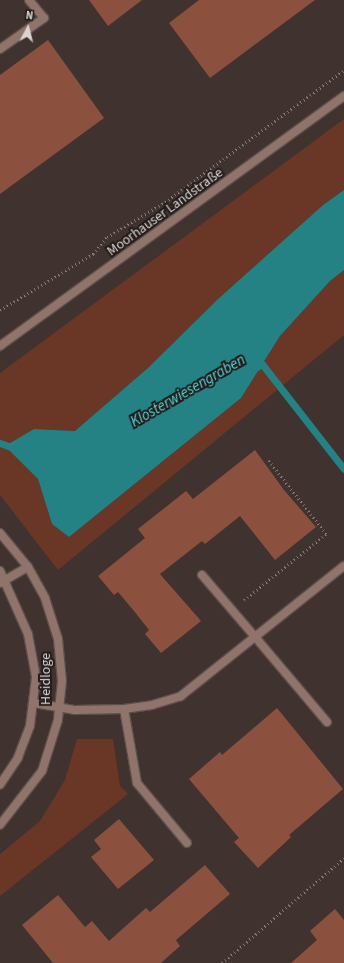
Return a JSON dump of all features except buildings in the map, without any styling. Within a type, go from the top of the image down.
[{"type":"street","points":[[0,50],[44,18],[29,0]]},
{"type":"street","name":"Moorhauser Landstraße","points":[[0,346],[344,96]]},
{"type":"street","name":"Heidloge","points":[[0,532],[28,567],[45,598],[58,638],[62,681],[60,707],[52,742],[42,771],[0,825]]},
{"type":"street","points":[[34,703],[75,710],[124,709],[152,705],[181,696],[256,638],[344,566]]},
{"type":"street","points":[[2,581],[28,567]]},
{"type":"street","name":"Heidloge","points":[[0,571],[2,581],[21,614],[32,646],[36,677],[34,703],[20,753],[0,785]]},
{"type":"street","points":[[202,575],[327,722]]},
{"type":"street","points":[[124,709],[137,783],[187,843]]},
{"type":"path","points":[[0,310],[93,254],[107,237],[165,202],[344,70]]},
{"type":"path","points":[[231,610],[326,534],[267,459]]},
{"type":"path","points":[[222,963],[344,858]]},
{"type":"shaded area","points":[[344,119],[344,190],[323,205],[218,299],[149,367],[75,431],[34,429],[6,446],[38,479],[52,524],[69,537],[241,398],[280,336],[330,281],[344,270],[344,335],[58,570],[0,495],[0,373]]},
{"type":"shaded area","points":[[77,739],[113,739],[120,786],[128,794],[0,896],[0,854],[40,821],[65,780]]},
{"type":"water","points":[[344,190],[344,270],[330,281],[280,336],[241,398],[69,537],[52,524],[38,479],[5,446],[34,429],[75,431],[149,367],[218,299],[323,205]]},
{"type":"waterway","name":"Klosterwiesengraben","points":[[255,368],[262,364],[344,469]]},
{"type":"waterway","name":"Klosterwiesengraben","points":[[0,443],[13,448]]}]
